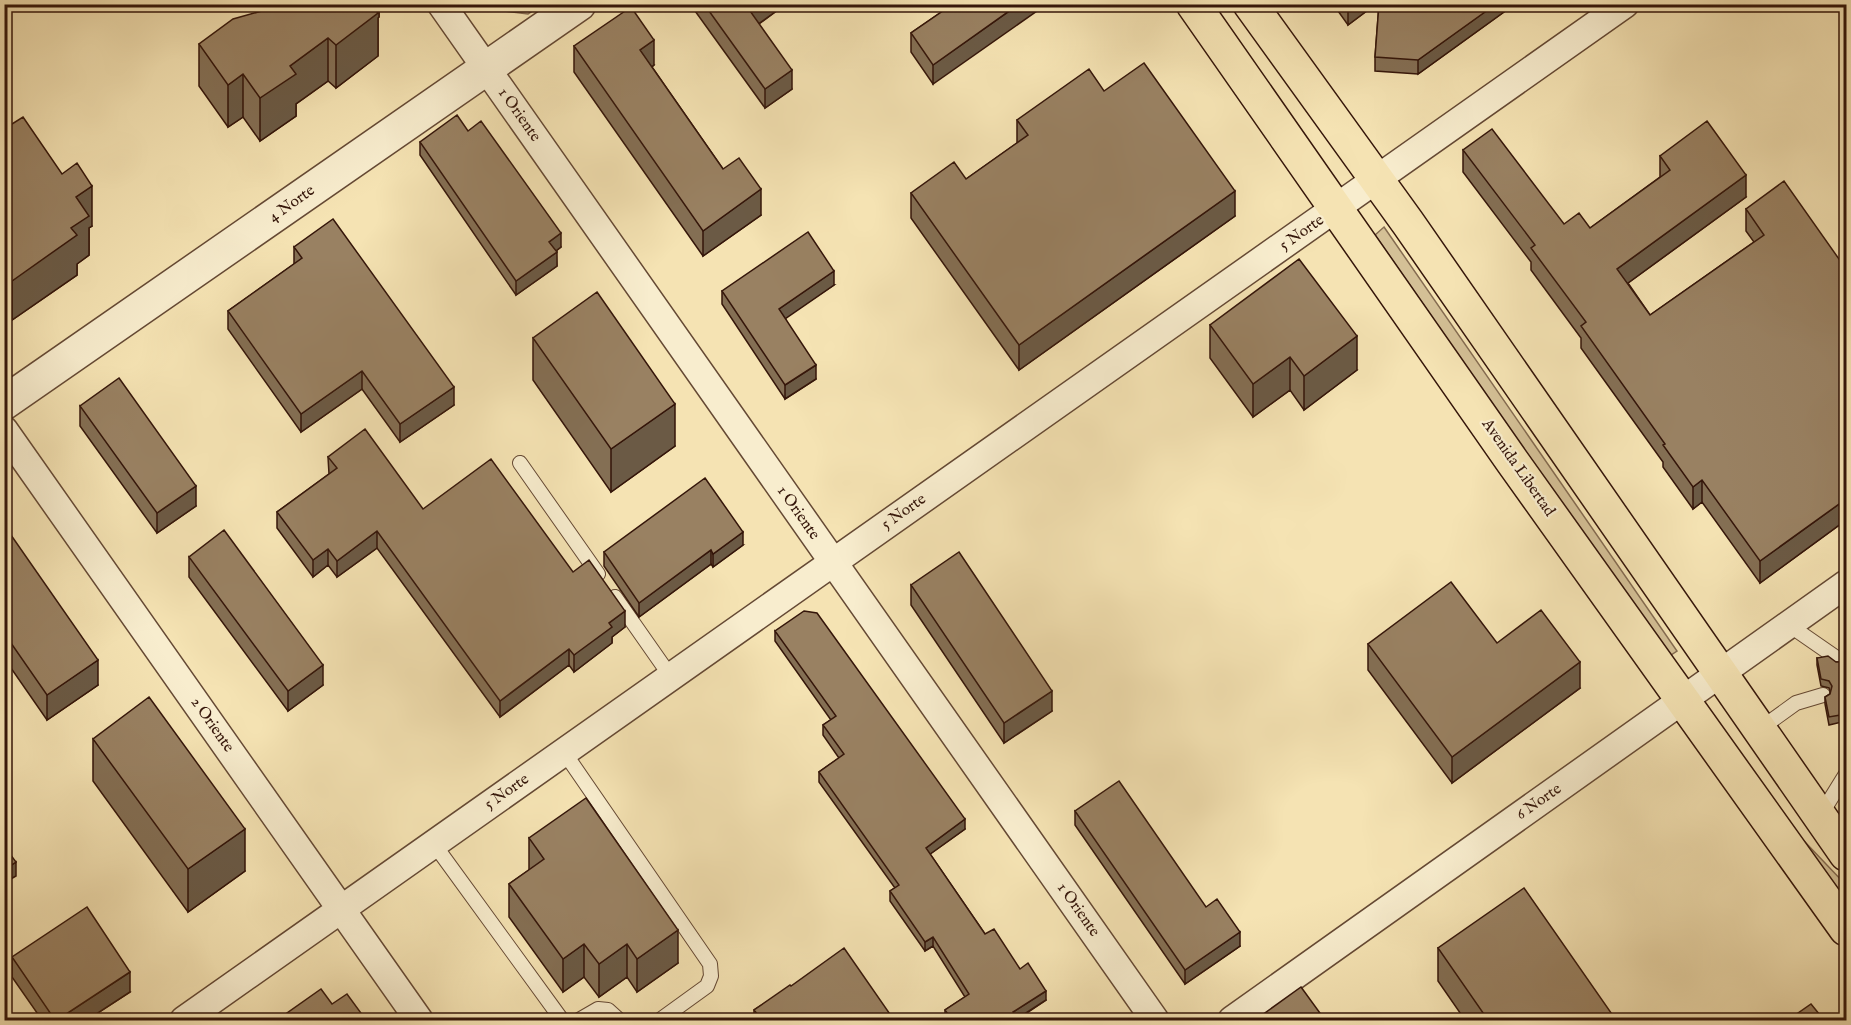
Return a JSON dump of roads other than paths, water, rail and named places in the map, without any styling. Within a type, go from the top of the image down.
[{"type":"main road","name":"Avenida Libertad","points":[[1193,4],[1512,461],[1846,929]]},
{"type":"main road","points":[[1250,4],[1377,179],[1846,854]]},
{"type":"street","name":"1 Oriente","points":[[441,4],[1155,1020]]},
{"type":"street","name":"4 Norte","points":[[4,403],[579,4]]},
{"type":"street","name":"5 Norte","points":[[184,1020],[1625,4]]},
{"type":"street","name":"2 Oriente","points":[[4,430],[419,1020]]},
{"type":"street","name":"6 Norte","points":[[1232,1020],[1846,584]]},
{"type":"lane","points":[[520,463],[672,677]]},
{"type":"lane","points":[[1789,625],[1841,661]]},
{"type":"lane","points":[[1759,729],[1796,704],[1823,695]]},
{"type":"lane","points":[[564,752],[710,963],[711,976],[706,986],[660,1020]]},
{"type":"lane","points":[[1820,816],[1846,774]]},
{"type":"lane","points":[[434,844],[562,1020]]},
{"type":"lane","points":[[579,1020],[598,1009],[608,1010],[619,1020]]}]
